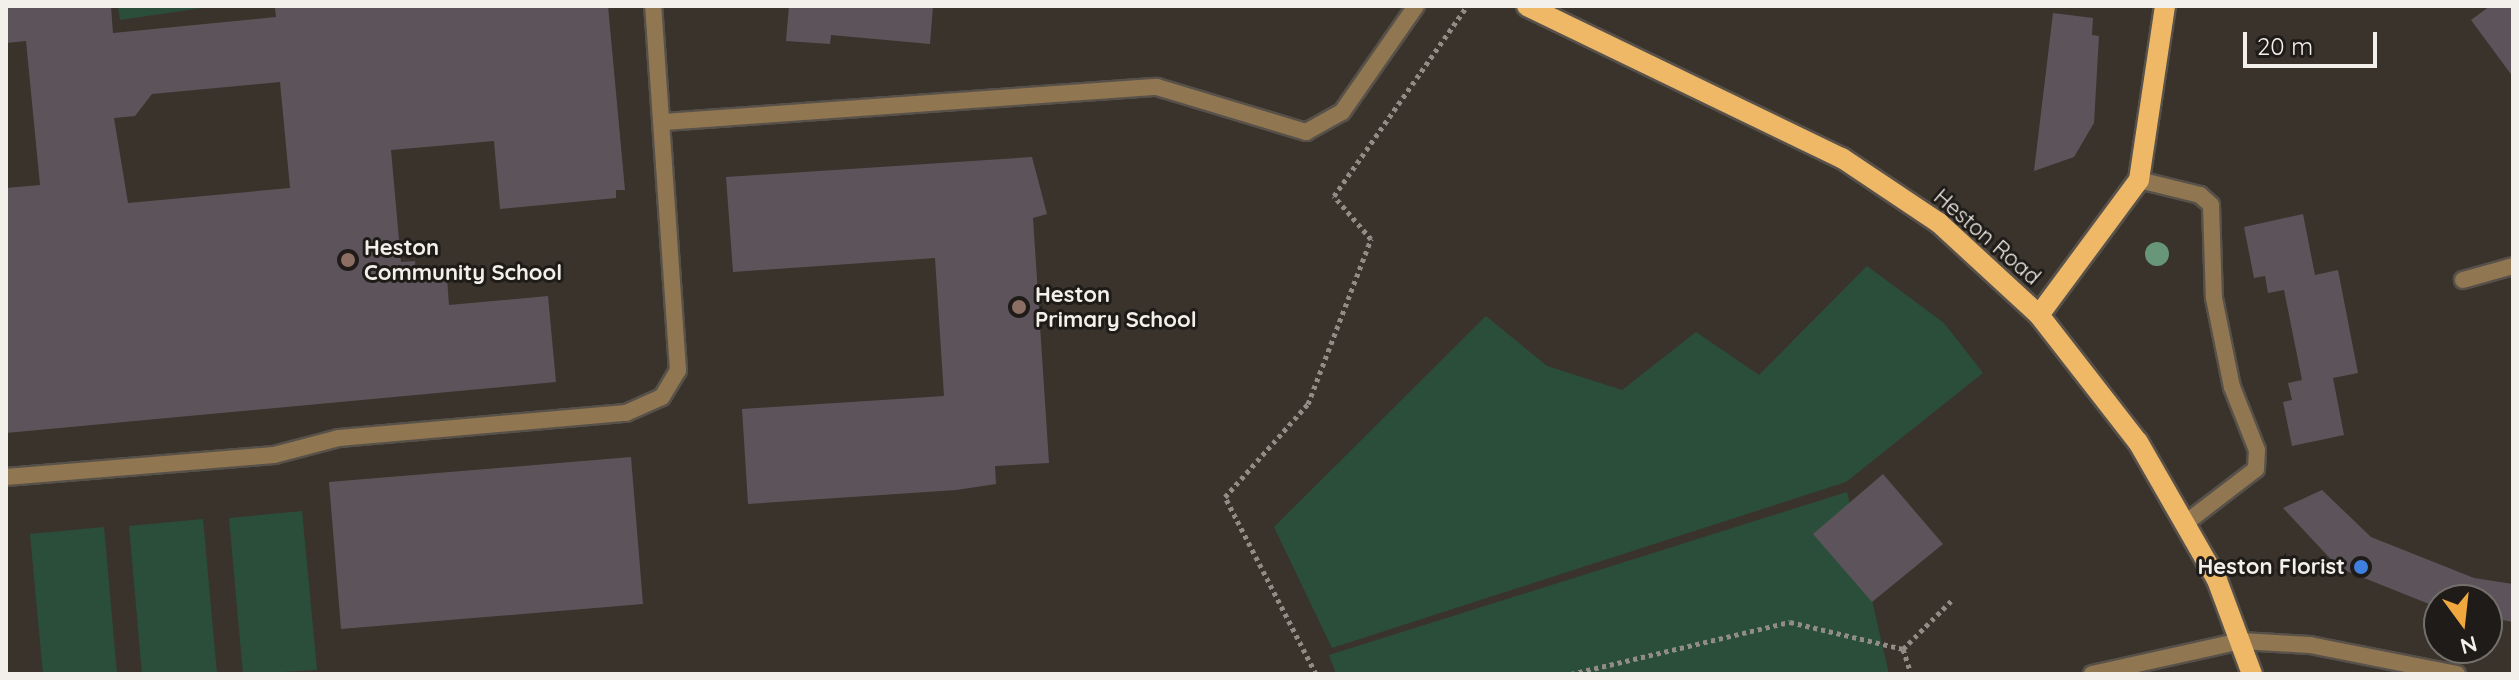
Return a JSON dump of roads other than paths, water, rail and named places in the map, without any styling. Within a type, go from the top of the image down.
[{"type":"main road","name":"Heston Road","points":[[1527,6],[1842,158],[1939,223],[2039,315],[2138,442],[2187,522],[2241,641],[2252,674]]},
{"type":"main road","points":[[2039,315],[2139,180],[2165,6]]},
{"type":"street","points":[[6,477],[274,455],[339,438],[626,413],[662,397],[678,370],[664,122],[653,6]]},
{"type":"street","points":[[664,122],[1157,87],[1306,132],[1342,112],[1416,6]]},
{"type":"street","points":[[2139,180],[2200,195],[2211,205],[2214,298],[2232,387],[2257,450],[2256,469],[2187,522]]},
{"type":"street","points":[[2463,280],[2513,266]]},
{"type":"street","points":[[2092,674],[2241,641],[2310,645],[2457,674]]},
{"type":"place","name":"Heston Community School","points":[[348,260]]},
{"type":"place","name":"Heston Primary School","points":[[1019,307]]},
{"type":"place","name":"Heston Florist","points":[[2361,567]]}]
